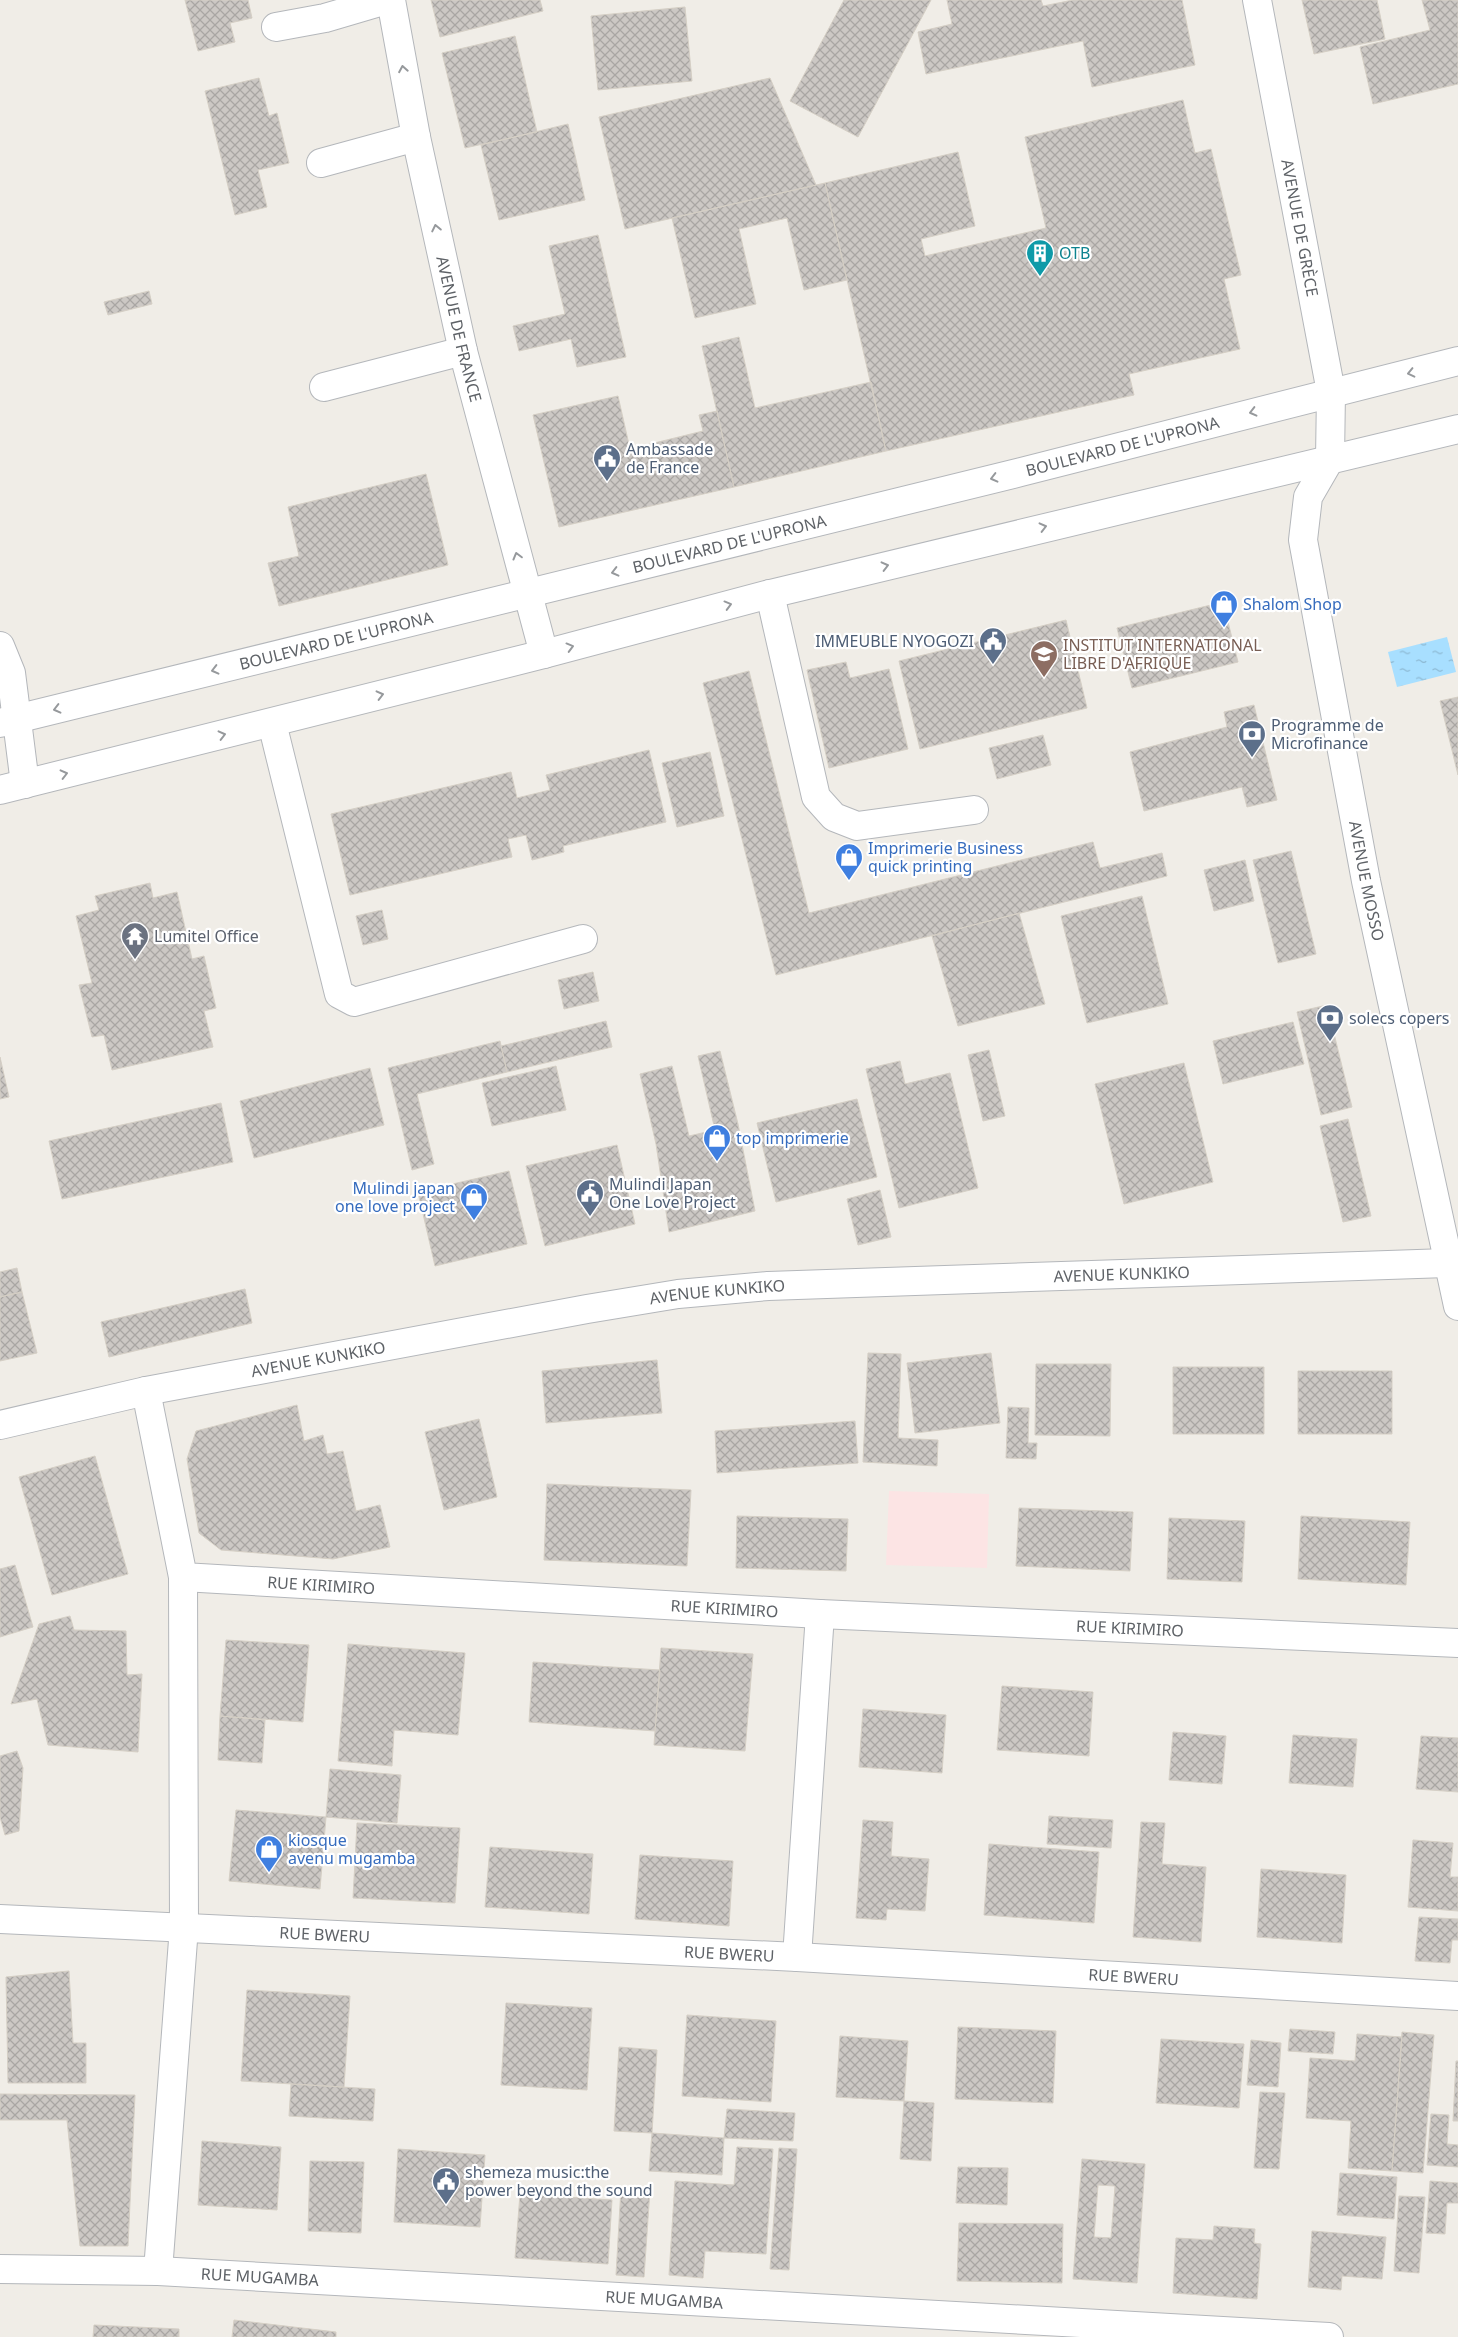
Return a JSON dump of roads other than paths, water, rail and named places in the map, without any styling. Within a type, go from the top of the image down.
[{"type":"street","points":[[276,27],[325,18],[386,0]]},
{"type":"street","name":"AVENUE DE FRANCE","points":[[391,0],[416,138],[463,351],[544,654]]},
{"type":"street","name":"AVENUE DE GRÈCE","points":[[1257,0],[1330,392],[1330,459]]},
{"type":"street","points":[[321,163],[416,138]]},
{"type":"street","points":[[324,387],[463,351]]},
{"type":"street","name":"BOULEVARD DE L'UPRONA","points":[[9,721],[1031,469],[1330,392],[1458,362]]},
{"type":"street","points":[[0,646],[11,673],[9,721],[12,787],[544,654],[770,594],[1458,429]]},
{"type":"street","name":"AVENUE MOSSO","points":[[1330,459],[1308,497],[1303,540],[1366,881],[1447,1263],[1458,1306]]},
{"type":"street","points":[[770,594],[816,797],[834,817],[857,826],[974,810]]},
{"type":"street","points":[[272,723],[339,994],[354,1002],[584,939]]},
{"type":"street","name":"AVENUE KUNKIKO","points":[[0,1425],[146,1391],[587,1308],[678,1294],[768,1286],[1447,1263]]},
{"type":"street","points":[[146,1391],[183,1577],[184,1927],[158,2271]]},
{"type":"street","name":"RUE KIRIMIRO","points":[[183,1577],[820,1614],[1458,1642]]},
{"type":"street","points":[[797,1957],[820,1614]]},
{"type":"street","name":"RUE BWERU","points":[[0,1919],[797,1957],[1458,1996]]},
{"type":"street","name":"RUE MUGAMBA","points":[[0,2269],[158,2271],[1329,2337]]},
{"type":"water","points":[[1447,637],[1456,672],[1397,687],[1388,652]]},
{"type":"place","name":"OTB","points":[[1040,277]]},
{"type":"place","name":"Ambassade de France","points":[[607,482]]},
{"type":"place","name":"Shalom Shop","points":[[1224,628]]},
{"type":"place","name":"IMMEUBLE NYOGOZI","points":[[993,665]]},
{"type":"place","name":"INSTITUT INTERNATIONAL LIBRE D'AFRIQUE","points":[[1044,678]]},
{"type":"place","name":"Programme de Microfinance","points":[[1252,758]]},
{"type":"place","name":"Imprimerie Business quick printing","points":[[849,881]]},
{"type":"place","name":"Lumitel Office","points":[[135,960]]},
{"type":"place","name":"solecs copers","points":[[1330,1042]]},
{"type":"place","name":"top imprimerie","points":[[717,1162]]},
{"type":"place","name":"Mulindi Japan One Love Project","points":[[590,1217]]},
{"type":"place","name":"Mulindi japan one love project","points":[[474,1221]]},
{"type":"place","name":"kiosque avenu mugamba","points":[[269,1873]]},
{"type":"place","name":"shemeza music:the power beyond the sound","points":[[446,2205]]}]
